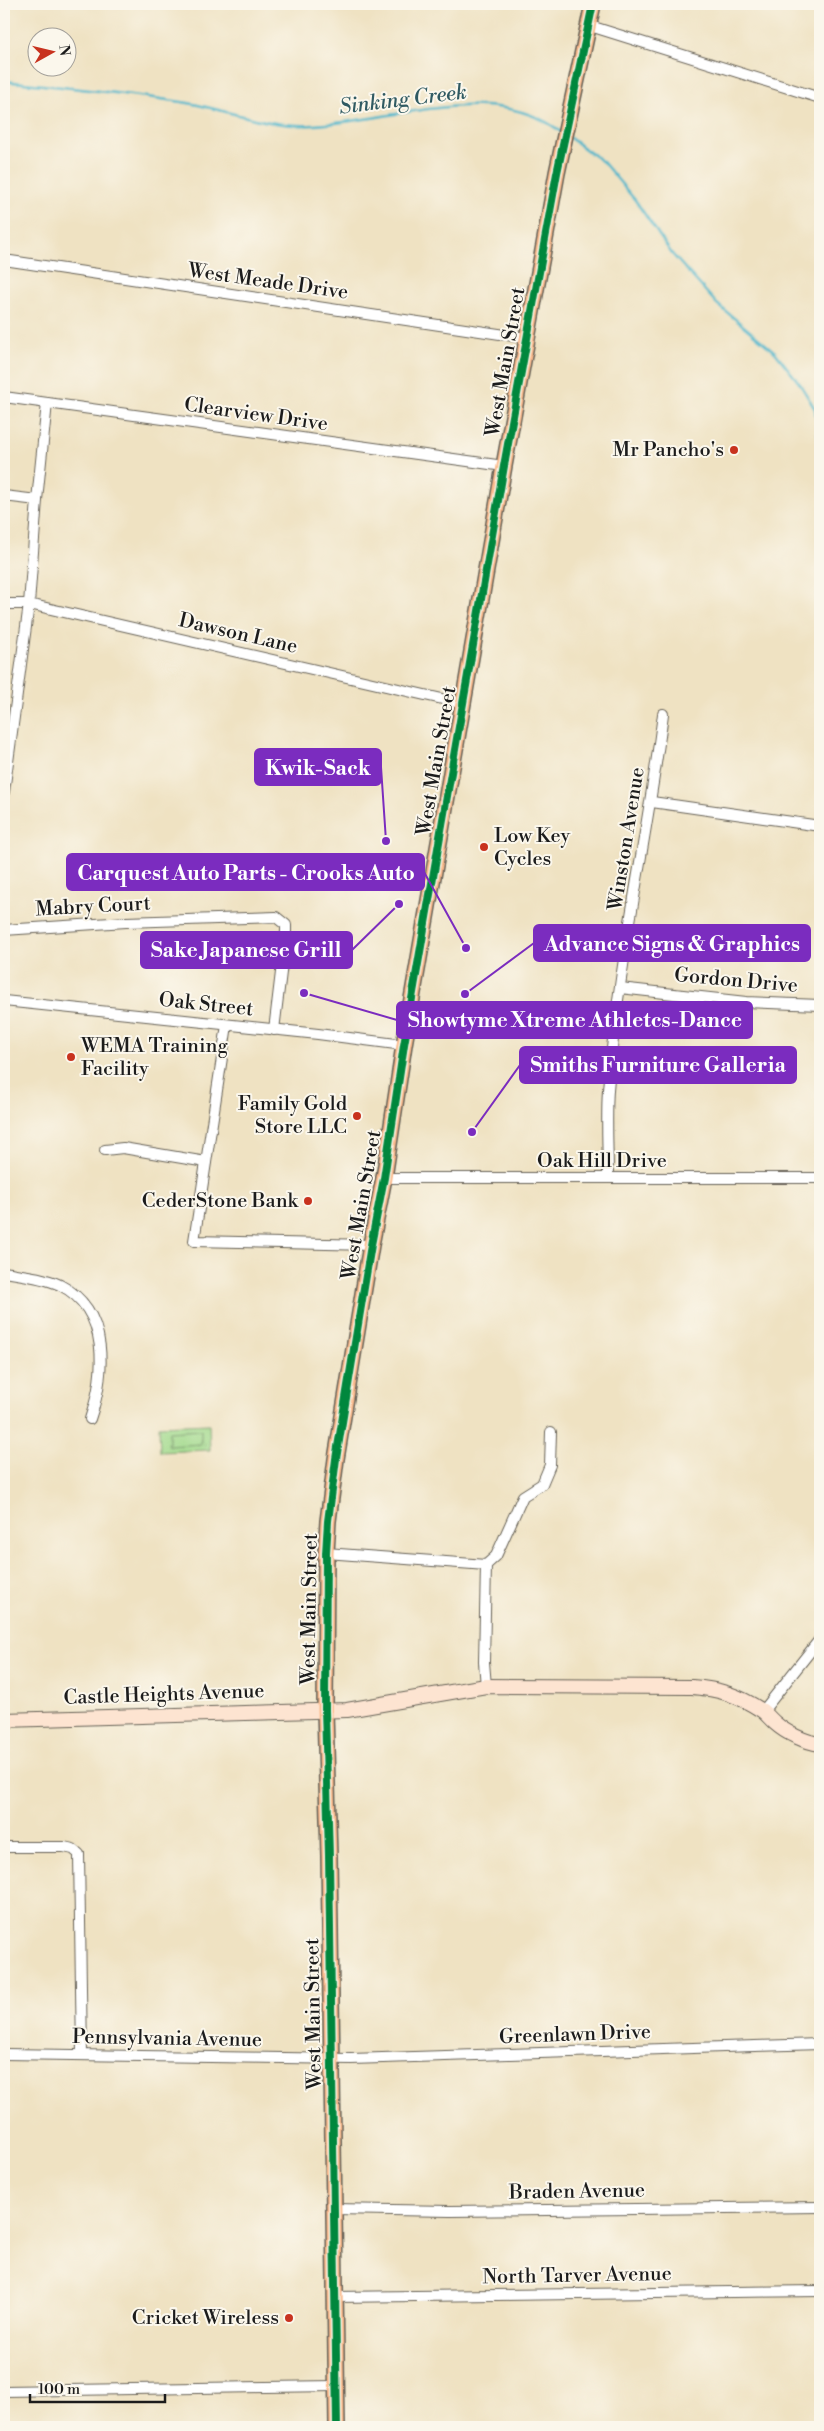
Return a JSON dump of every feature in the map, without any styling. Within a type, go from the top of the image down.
[{"type":"main road","name":"West Main Street","points":[[337,2427],[330,2059],[329,1856],[325,1710],[326,1553],[336,1458],[384,1178],[404,1046],[526,338],[557,173],[593,4]]},
{"type":"street","points":[[587,25],[820,98]]},
{"type":"street","name":"West Meade Drive","points":[[4,260],[526,338]]},
{"type":"street","name":"Clearview Drive","points":[[4,397],[47,402],[84,410],[504,466]]},
{"type":"street","points":[[4,792],[29,604],[47,402]]},
{"type":"street","points":[[4,496],[37,500]]},
{"type":"street","name":"Dawson Lane","points":[[4,604],[29,604],[464,704]]},
{"type":"street","name":"Winston Avenue","points":[[608,1178],[608,1092],[620,988],[652,802],[663,714]]},
{"type":"street","points":[[652,802],[820,826]]},
{"type":"street","name":"Mabry Court","points":[[4,930],[126,922],[276,917],[286,925],[286,931],[274,1030]]},
{"type":"street","name":"Gordon Drive","points":[[620,988],[746,1002],[820,1005]]},
{"type":"street","name":"Oak Street","points":[[4,1001],[404,1046]]},
{"type":"street","points":[[227,1025],[194,1240],[371,1245]]},
{"type":"street","points":[[105,1150],[123,1148],[206,1162]]},
{"type":"street","name":"Oak Hill Drive","points":[[384,1178],[820,1178]]},
{"type":"street","points":[[4,1272],[31,1276],[60,1285],[79,1301],[92,1319],[101,1346],[101,1362],[97,1400],[90,1420]]},
{"type":"street","points":[[326,1553],[486,1564],[496,1556],[524,1496],[542,1484],[550,1465],[551,1432]]},
{"type":"street","points":[[486,1564],[484,1662],[486,1686]]},
{"type":"street","points":[[763,1711],[820,1640]]},
{"type":"street","name":"Castle Heights Avenue","points":[[4,1720],[374,1707],[486,1686],[712,1688],[736,1695],[763,1711],[776,1725],[793,1735],[820,1744]]},
{"type":"street","points":[[4,1847],[64,1847],[73,1849],[80,1854],[82,2054]]},
{"type":"street","name":"Greenlawn Drive","points":[[330,2059],[820,2044]]},
{"type":"street","name":"Pennsylvania Avenue","points":[[4,2054],[330,2059]]},
{"type":"street","name":"Braden Avenue","points":[[333,2209],[459,2211],[820,2207]]},
{"type":"street","name":"North Tarver Avenue","points":[[335,2297],[820,2291]]},
{"type":"street","points":[[4,2391],[336,2386]]},
{"type":"green space","points":[[209,1424],[210,1450],[160,1452],[159,1426]]},
{"type":"green space","points":[[201,1430],[201,1444],[169,1446],[169,1432]]},
{"type":"waterway","name":"Sinking Creek","points":[[4,81],[165,99],[204,106],[251,118],[298,125],[343,122],[441,108],[474,106],[506,108],[535,116],[561,132]]},
{"type":"waterway","name":"Sinking Creek","points":[[570,138],[603,162],[635,200],[672,254],[717,304],[775,352],[800,384],[815,409],[820,453]]},
{"type":"cycle path","points":[[337,2427],[329,1856],[325,1710],[328,1521],[336,1459],[371,1245],[384,1178],[404,1045],[504,466],[557,173],[593,4]]},
{"type":"place","name":"Mr Pancho's","points":[[734,450]]},
{"type":"place","name":"Kwik-Sack","points":[[386,841]]},
{"type":"place","name":"Low Key Cycles","points":[[484,847]]},
{"type":"place","name":"Sake Japanese Grill","points":[[399,904]]},
{"type":"place","name":"Carquest Auto Parts - Crooks Auto","points":[[466,948]]},
{"type":"place","name":"Showtyme Xtreme Athletcs-Dance","points":[[304,993]]},
{"type":"place","name":"Advance Signs & Graphics","points":[[465,994]]},
{"type":"place","name":"WEMA Training Facility","points":[[71,1057]]},
{"type":"place","name":"Family Gold Store LLC","points":[[357,1116]]},
{"type":"place","name":"Smiths Furniture Galleria","points":[[472,1132]]},
{"type":"place","name":"CederStone Bank","points":[[308,1201]]},
{"type":"place","name":"Cricket Wireless","points":[[289,2318]]}]
